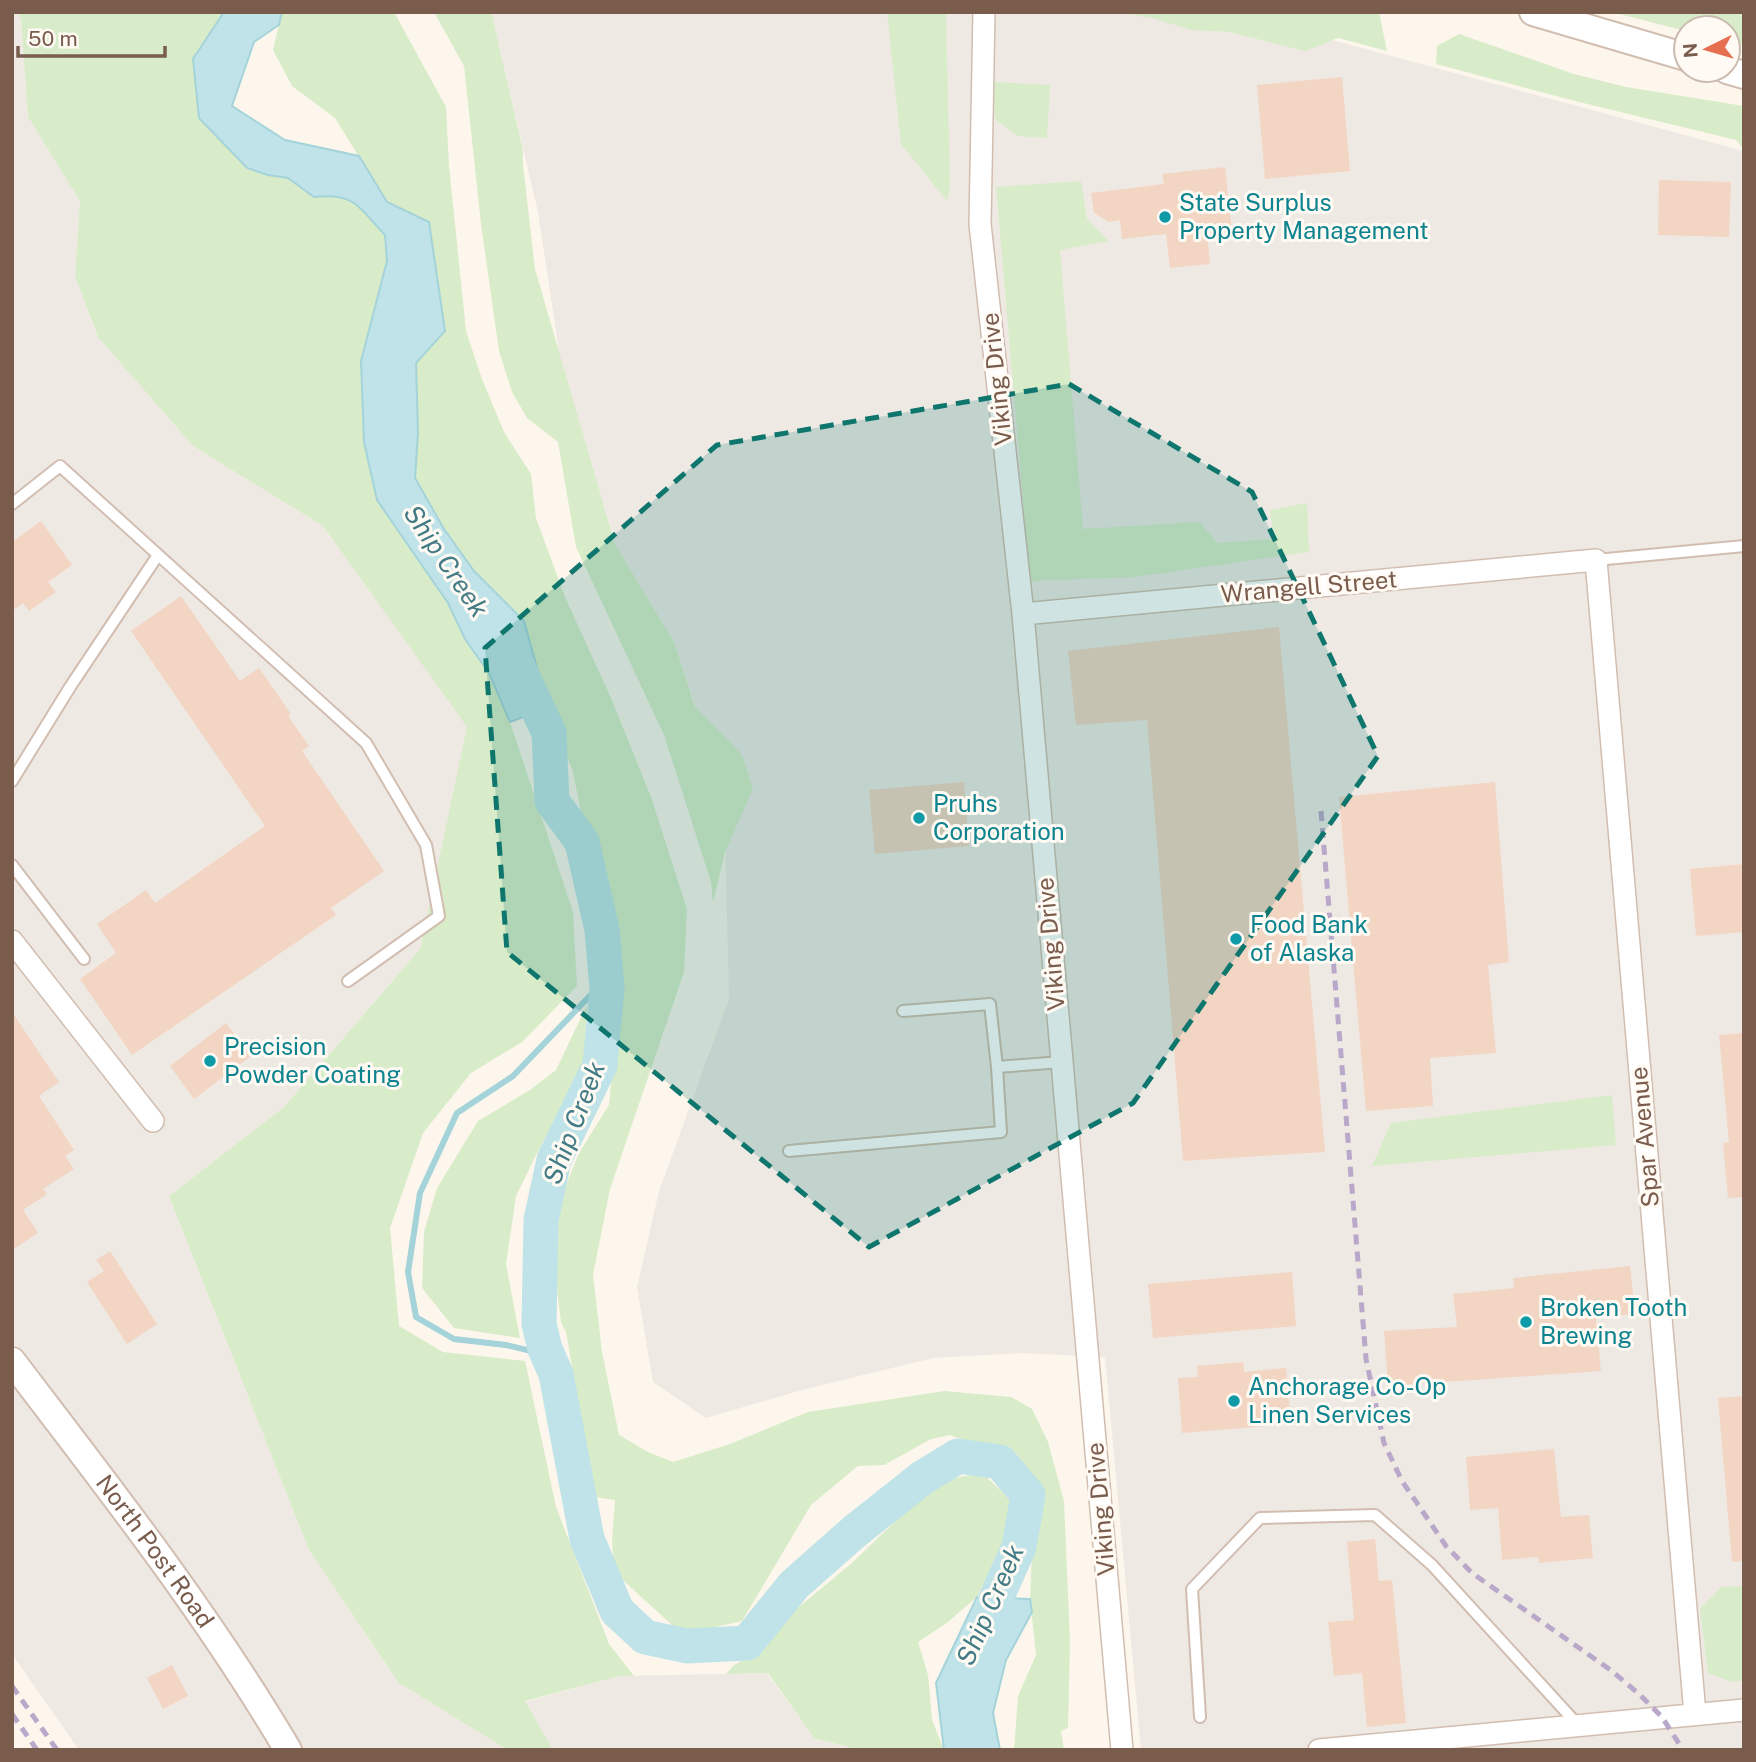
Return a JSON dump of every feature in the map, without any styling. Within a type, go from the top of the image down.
[{"type":"street","name":"Viking Drive","points":[[984,12],[980,224],[1023,614],[1122,1750]]},
{"type":"street","points":[[1533,12],[1672,53]]},
{"type":"street","name":"Wrangell Street","points":[[1023,614],[1596,560]]},
{"type":"street","name":"Spar Avenue","points":[[1596,560],[1695,1714]]},
{"type":"street","points":[[12,941],[153,1121]]},
{"type":"street","name":"North Post Road","points":[[12,1361],[154,1546],[232,1659],[288,1750]]},
{"type":"street","points":[[1319,1750],[1373,1748],[1744,1710]]},
{"type":"lane","points":[[12,504],[60,466],[366,743],[426,845],[439,916],[348,981]]},
{"type":"lane","points":[[1596,560],[1744,546]]},
{"type":"lane","points":[[12,781],[70,687],[158,555]]},
{"type":"lane","points":[[12,865],[84,959]]},
{"type":"lane","points":[[789,1151],[1001,1132],[990,1004],[903,1011]]},
{"type":"lane","points":[[997,1067],[1062,1062]]},
{"type":"lane","points":[[1200,1717],[1192,1588],[1260,1518],[1375,1515],[1432,1565],[1577,1725]]},
{"type":"highlighted area","points":[[1069,384],[1252,492],[1378,756],[1133,1103],[869,1247],[507,952],[485,648],[717,445]]},
{"type":"shaded area","points":[[12,12],[16,12],[21,19],[28,117],[80,201],[75,276],[97,335],[193,446],[323,526],[468,727],[420,949],[284,1107],[169,1196],[309,1550],[399,1683],[508,1750],[79,1750],[12,1654]]},
{"type":"shaded area","points":[[491,12],[1228,12],[1744,151],[1744,1750],[1141,1750],[1105,1357],[1021,1353],[933,1358],[802,1390],[706,1418],[653,1382],[637,1287],[659,1191],[729,999],[724,793],[674,642],[615,544],[560,358],[538,212]]},
{"type":"shaded area","points":[[767,1673],[814,1738],[860,1750],[553,1750],[524,1702],[620,1676]]},
{"type":"green space","points":[[16,12],[224,12],[193,59],[268,175],[288,178],[314,197],[328,196],[348,200],[362,210],[385,235],[387,261],[361,361],[364,442],[377,499],[448,603],[465,639],[489,673],[510,722],[573,912],[577,986],[522,1042],[471,1073],[423,1133],[390,1228],[399,1326],[443,1352],[525,1361],[556,1507],[609,1644],[634,1676],[620,1676],[525,1701],[553,1750],[508,1750],[399,1683],[309,1550],[169,1196],[284,1107],[420,949],[467,727],[323,526],[193,446],[98,337],[75,276],[80,201],[28,117],[21,19]]},
{"type":"green space","points":[[282,12],[394,12],[446,107],[449,166],[466,331],[504,432],[531,474],[536,518],[565,597],[611,698],[651,797],[687,909],[684,972],[610,1189],[593,1275],[602,1352],[619,1435],[648,1452],[673,1462],[730,1444],[808,1412],[944,1391],[1011,1397],[1032,1409],[1048,1442],[1064,1501],[1070,1641],[1068,1728],[1061,1731],[1064,1750],[1014,1750],[1018,1696],[1036,1655],[1030,1599],[1037,1507],[1027,1477],[1006,1456],[950,1435],[931,1439],[884,1465],[858,1466],[811,1505],[742,1621],[698,1631],[673,1626],[614,1572],[612,1540],[615,1500],[595,1497],[566,1332],[561,1322],[555,1275],[556,1210],[579,1153],[609,1105],[618,1009],[609,906],[584,827],[573,772],[548,708],[524,621],[474,571],[444,529],[415,478],[418,433],[416,363],[445,331],[429,222],[387,202],[335,118],[292,86],[273,50]]},
{"type":"green space","points":[[434,12],[489,12],[492,15],[523,150],[535,269],[615,544],[674,642],[695,707],[742,755],[753,789],[725,852],[713,903],[711,882],[664,735],[576,547],[558,442],[527,418],[512,392],[499,351],[481,224],[464,66]]},
{"type":"green space","points":[[887,12],[946,12],[950,186],[947,201],[901,144]]},
{"type":"green space","points":[[1116,12],[1379,12],[1387,51],[1338,38],[1305,51],[1230,32],[1192,30],[1152,18]]},
{"type":"green space","points":[[1611,12],[1744,12],[1744,45],[1742,14],[1672,14],[1672,27]]},
{"type":"green space","points":[[1459,34],[1574,74],[1626,87],[1744,106],[1744,150],[1736,140],[1436,64],[1437,46]]},
{"type":"green space","points":[[993,82],[1050,85],[1047,138],[1018,136],[995,119]]},
{"type":"green space","points":[[1081,181],[1087,219],[1108,241],[1060,250],[1083,529],[1200,522],[1217,543],[1274,539],[1270,510],[1307,503],[1309,552],[1135,577],[1030,581],[996,187]]},
{"type":"green space","points":[[587,1005],[584,1071],[516,1196],[506,1264],[520,1338],[454,1328],[422,1288],[424,1232],[437,1188],[478,1121],[530,1090],[556,1070]]},
{"type":"green space","points":[[1612,1095],[1616,1145],[1372,1166],[1391,1123]]},
{"type":"green space","points":[[982,1473],[1010,1499],[1015,1523],[977,1597],[948,1622],[918,1642],[928,1675],[932,1720],[944,1750],[860,1750],[814,1738],[768,1673],[726,1674],[734,1665],[764,1649],[777,1625],[852,1563],[937,1481]]},
{"type":"green space","points":[[1744,1586],[1744,1680],[1732,1682],[1708,1673],[1700,1609],[1722,1587]]},
{"type":"water","points":[[224,12],[282,12],[279,25],[254,42],[232,106],[285,140],[359,156],[387,202],[429,222],[445,331],[416,363],[418,433],[415,478],[444,529],[474,571],[524,621],[548,708],[510,722],[489,673],[465,639],[448,603],[377,500],[364,442],[361,361],[387,261],[385,235],[362,210],[348,200],[328,196],[314,197],[288,178],[247,168],[199,118],[193,59]]},
{"type":"water","points":[[977,1597],[1030,1599],[1032,1612],[1006,1660],[993,1713],[1000,1750],[944,1750],[936,1683]]},
{"type":"building","name":"State Surplus Property Management","points":[[1342,77],[1350,171],[1265,179],[1257,85]]},
{"type":"building","name":"State Surplus Property Management","points":[[1225,167],[1232,231],[1207,234],[1210,264],[1170,268],[1166,234],[1122,239],[1120,220],[1109,222],[1094,213],[1091,193],[1164,184],[1162,174]]},
{"type":"building","points":[[1659,180],[1731,182],[1729,237],[1658,235]]},
{"type":"building","points":[[41,521],[72,565],[48,582],[56,592],[29,611],[23,603],[12,611],[12,542]]},
{"type":"building","points":[[181,596],[240,681],[259,668],[291,714],[288,716],[309,746],[302,751],[384,871],[331,908],[336,915],[132,1055],[80,979],[116,953],[97,924],[146,890],[155,903],[265,826],[131,631]]},
{"type":"building","name":"Food Bank of Alaska","points":[[1279,627],[1325,1152],[1183,1161],[1147,720],[1076,725],[1068,651]]},
{"type":"building","name":"Pruhs Corporation","points":[[964,782],[969,846],[875,854],[869,790]]},
{"type":"building","name":"Food Bank of Alaska","points":[[1495,782],[1509,962],[1488,965],[1496,1053],[1430,1058],[1433,1106],[1366,1111],[1339,797]]},
{"type":"building","points":[[1744,864],[1744,932],[1696,936],[1690,869]]},
{"type":"building","points":[[12,1012],[59,1082],[39,1096],[74,1150],[65,1156],[74,1169],[43,1189],[47,1194],[23,1210],[38,1233],[12,1250]]},
{"type":"building","name":"Precision Powder Coating","points":[[226,1023],[251,1056],[194,1099],[170,1066]]},
{"type":"building","points":[[1744,1033],[1744,1197],[1728,1198],[1723,1143],[1729,1142],[1719,1035]]},
{"type":"building","points":[[110,1251],[157,1324],[127,1344],[87,1282],[104,1271],[96,1260]]},
{"type":"building","name":"Broken Tooth Brewing","points":[[1630,1266],[1635,1314],[1596,1318],[1601,1371],[1388,1386],[1384,1331],[1457,1327],[1453,1294],[1514,1288],[1513,1278]]},
{"type":"building","points":[[1292,1272],[1296,1326],[1153,1338],[1148,1284]]},
{"type":"building","name":"Anchorage Co-Op Linen Services","points":[[1243,1362],[1244,1372],[1286,1368],[1291,1424],[1182,1433],[1178,1378],[1198,1377],[1197,1366]]},
{"type":"building","points":[[1744,1396],[1744,1561],[1732,1562],[1718,1398]]},
{"type":"building","points":[[1554,1449],[1561,1517],[1589,1515],[1593,1558],[1539,1563],[1538,1557],[1502,1560],[1498,1508],[1470,1510],[1466,1457]]},
{"type":"building","points":[[1375,1539],[1379,1581],[1392,1580],[1406,1723],[1367,1727],[1362,1673],[1334,1676],[1328,1622],[1354,1620],[1347,1542]]},
{"type":"building","points":[[172,1665],[188,1696],[163,1709],[147,1678]]},
{"type":"waterway","name":"Ship Creek","points":[[518,667],[549,733],[552,801],[582,842],[602,930],[607,988],[600,1065],[554,1160],[541,1220],[539,1324],[545,1349],[556,1374],[587,1539],[617,1611],[645,1637],[687,1646],[747,1643],[794,1585],[854,1532],[922,1478],[958,1456],[1000,1462],[1028,1495],[1019,1547],[978,1639]]},
{"type":"waterway","points":[[548,1355],[506,1345],[454,1339],[416,1317],[408,1272],[420,1193],[457,1113],[513,1076],[606,979]]},
{"type":"railway","points":[[1321,811],[1366,1359],[1384,1443],[1402,1481],[1446,1546],[1472,1573],[1612,1671],[1662,1717],[1683,1750]]},
{"type":"railway","points":[[12,1686],[57,1750]]},
{"type":"railway","points":[[12,1714],[37,1750]]},
{"type":"place","name":"State Surplus Property Management","points":[[1165,217]]},
{"type":"place","name":"Pruhs Corporation","points":[[919,818]]},
{"type":"place","name":"Food Bank of Alaska","points":[[1236,939]]},
{"type":"place","name":"Precision Powder Coating","points":[[210,1061]]},
{"type":"place","name":"Broken Tooth Brewing","points":[[1526,1322]]},
{"type":"place","name":"Anchorage Co-Op Linen Services","points":[[1234,1401]]}]
